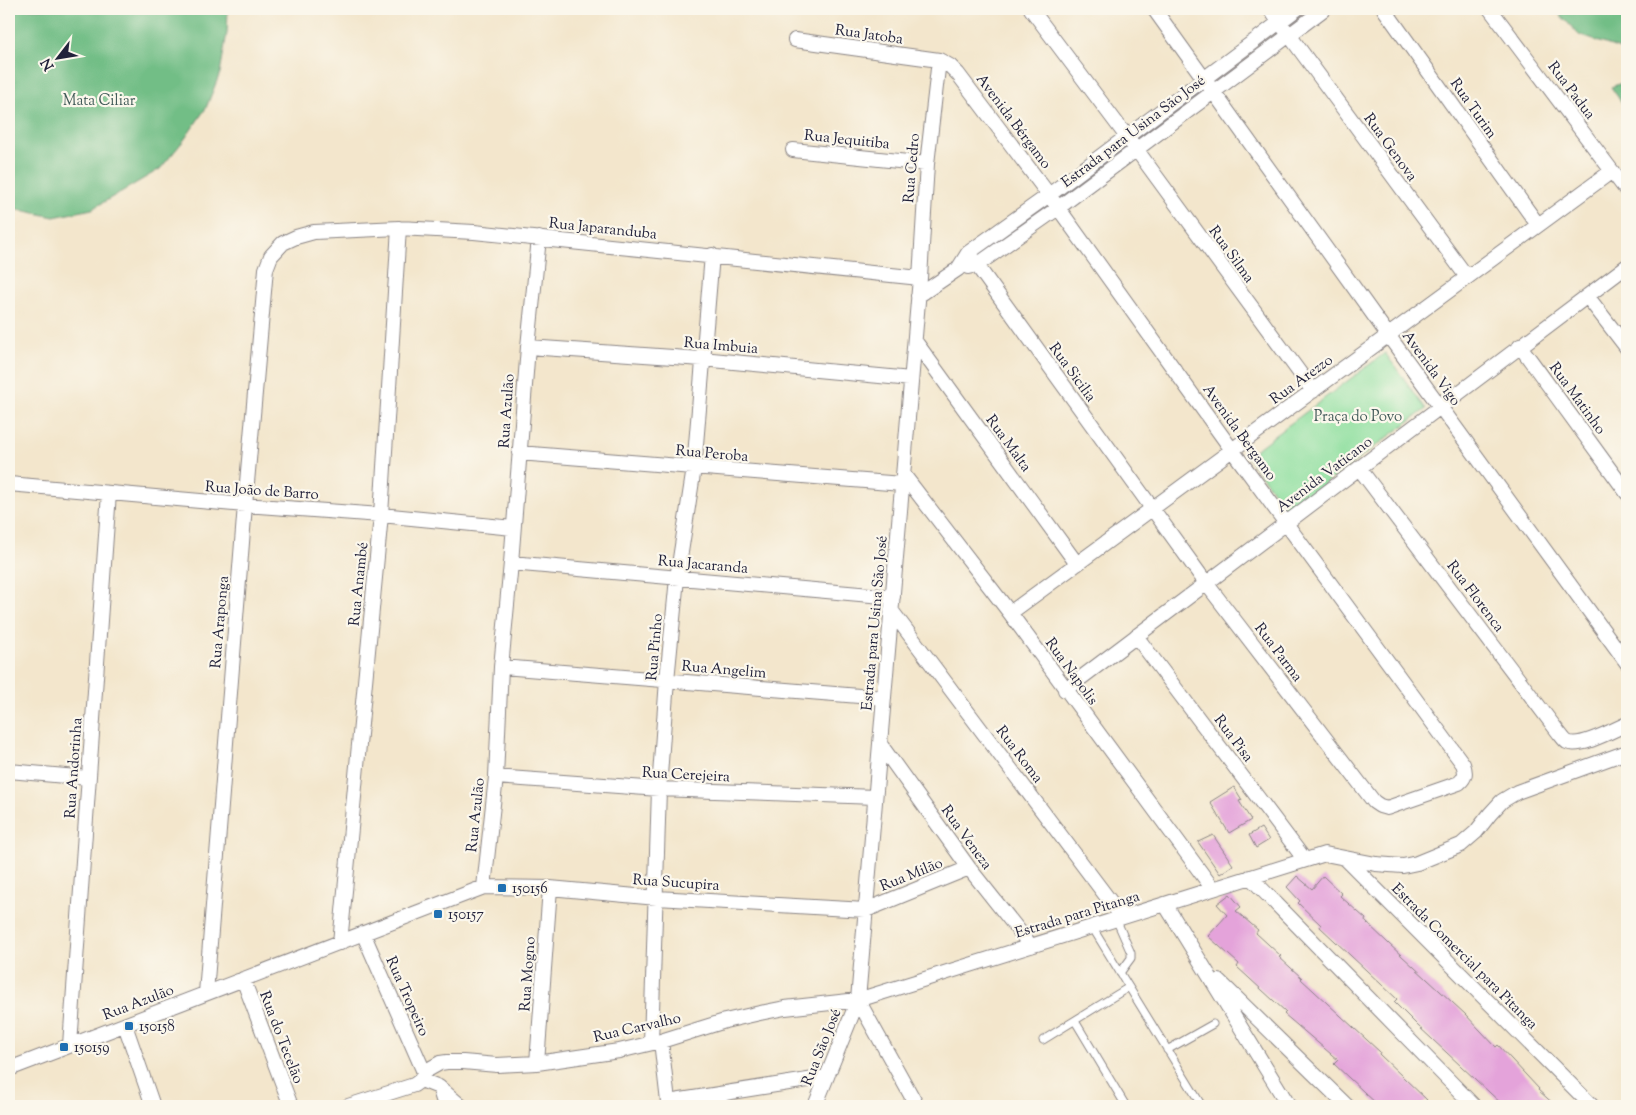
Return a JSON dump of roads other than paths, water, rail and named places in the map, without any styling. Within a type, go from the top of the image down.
[{"type":"street","name":"Rua Silma","points":[[1031,9],[1313,391]]},
{"type":"street","name":"Avenida Vigo","points":[[1154,9],[1627,663]]},
{"type":"street","name":"Rua Genova","points":[[1270,9],[1467,277]]},
{"type":"street","name":"Estrada para Usina São José","points":[[958,269],[968,253],[1050,195],[1297,9]]},
{"type":"street","name":"Estrada para Usina São José","points":[[858,1000],[918,296],[958,269],[977,265],[1058,208],[1324,9]]},
{"type":"street","name":"Rua Turim","points":[[1384,9],[1538,225]]},
{"type":"street","name":"Rua Padua","points":[[1490,9],[1627,191]]},
{"type":"street","name":"Rua Jatoba","points":[[795,40],[939,60]]},
{"type":"street","name":"Rua Cedro","points":[[920,278],[927,164],[939,60]]},
{"type":"street","name":"Avenida Bérgamo","points":[[939,60],[950,66],[958,74],[1058,208]]},
{"type":"street","name":"Rua Jequitiba","points":[[793,150],[927,164]]},
{"type":"street","name":"Rua Arezzo","points":[[1010,614],[1612,171]]},
{"type":"street","name":"Avenida Bergamo","points":[[1058,208],[1232,450],[1463,764],[1466,772],[1464,778],[1459,783],[1387,808]]},
{"type":"street","name":"Rua Japaranduba","points":[[271,256],[283,243],[296,236],[314,232],[399,228],[539,238],[920,278]]},
{"type":"street","name":"Rua Anambé","points":[[340,942],[381,515],[399,228]]},
{"type":"street","name":"Rua Azulão","points":[[9,1069],[484,887],[496,777],[502,667],[513,528],[539,238]]},
{"type":"street","name":"Rua Sicilia","points":[[968,253],[1152,509]]},
{"type":"street","name":"Rua Araponga","points":[[206,993],[245,505],[266,269],[271,256]]},
{"type":"street","name":"Rua Pinho","points":[[666,1105],[656,1042],[659,789],[677,578],[694,468],[712,256]]},
{"type":"street","name":"Avenida Vaticano","points":[[1065,690],[1627,266]]},
{"type":"street","points":[[918,296],[920,278]]},
{"type":"street","points":[[1588,296],[1627,348]]},
{"type":"street","name":"Rua Malta","points":[[914,341],[1077,564]]},
{"type":"street","name":"Rua Matinho","points":[[1520,346],[1627,493]]},
{"type":"street","name":"Rua Imbuia","points":[[528,347],[702,359],[911,379]]},
{"type":"street","name":"Rua Peroba","points":[[519,454],[694,468],[903,479]]},
{"type":"street","name":"Rua Florenca","points":[[1359,468],[1559,733],[1568,742],[1576,744],[1592,740],[1627,724]]},
{"type":"street","name":"Rua Napolis","points":[[903,479],[1010,614],[1212,889]]},
{"type":"street","name":"Rua João de Barro","points":[[9,484],[513,528]]},
{"type":"street","name":"Rua Andorinha","points":[[70,1045],[109,493]]},
{"type":"street","name":"Rua Parma","points":[[1152,509],[1206,583],[1369,796],[1380,806],[1387,808]]},
{"type":"street","name":"Rua Jacaranda","points":[[511,563],[677,578],[892,604]]},
{"type":"street","name":"Rua Roma","points":[[892,604],[1119,918]]},
{"type":"street","name":"Rua Pisa","points":[[1136,636],[1305,860]]},
{"type":"street","name":"Rua Angelim","points":[[502,667],[884,698]]},
{"type":"street","name":"Rua Veneza","points":[[880,744],[969,868],[1031,946]]},
{"type":"street","points":[[1305,860],[1325,854],[1376,864],[1403,866],[1417,863],[1461,845],[1476,832],[1502,801],[1517,792],[1627,752]]},
{"type":"street","points":[[9,771],[88,778]]},
{"type":"street","name":"Rua Cerejeira","points":[[496,777],[659,789],[875,798]]},
{"type":"street","name":"Estrada Comercial para Pitanga","points":[[1345,858],[1592,1106]]},
{"type":"street","name":"Estrada para Pitanga","points":[[858,1000],[1305,860]]},
{"type":"street","name":"Rua Milão","points":[[866,910],[969,868]]},
{"type":"street","points":[[1250,877],[1474,1106]]},
{"type":"street","name":"Rua Sucupira","points":[[484,887],[550,888],[657,898],[866,910]]},
{"type":"street","name":"Rua Mogno","points":[[537,1063],[550,888]]},
{"type":"street","points":[[1165,904],[1289,1106]]},
{"type":"street","name":"Rua Tropeiro","points":[[363,933],[422,1076]]},
{"type":"street","points":[[1204,966],[1347,1106]]},
{"type":"street","name":"Rua do Tecelão","points":[[243,979],[290,1106]]},
{"type":"street","points":[[858,1000],[917,1106]]},
{"type":"street","name":"Rua Carvalho","points":[[348,1106],[414,1085],[422,1076],[440,1063],[463,1062],[497,1065],[537,1063],[656,1042],[724,1021],[760,1013],[786,1008],[858,1000]]},
{"type":"street","name":"Rua São José","points":[[815,1106],[858,1000]]},
{"type":"street","points":[[125,1025],[153,1106]]},
{"type":"street","points":[[422,1076],[440,1087],[461,1106]]},
{"type":"street","points":[[666,1105],[827,1077]]},
{"type":"street","points":[[440,1087],[445,1106]]},
{"type":"lane","points":[[1119,918],[1132,953],[1131,958],[1120,973]]},
{"type":"lane","points":[[1092,926],[1202,1106]]},
{"type":"lane","points":[[1043,1040],[1129,987]]},
{"type":"lane","points":[[1075,1021],[1126,1106]]},
{"type":"lane","points":[[1167,1050],[1213,1024]]},
{"type":"place","name":"150156","points":[[502,888]]},
{"type":"place","name":"150157","points":[[438,914]]},
{"type":"place","name":"150158","points":[[129,1026]]},
{"type":"place","name":"150159","points":[[64,1047]]},
{"type":"park label","name":"Mata Ciliar","points":[[99,100]]},
{"type":"park label","name":"Praça do Povo","points":[[1358,416]]}]
